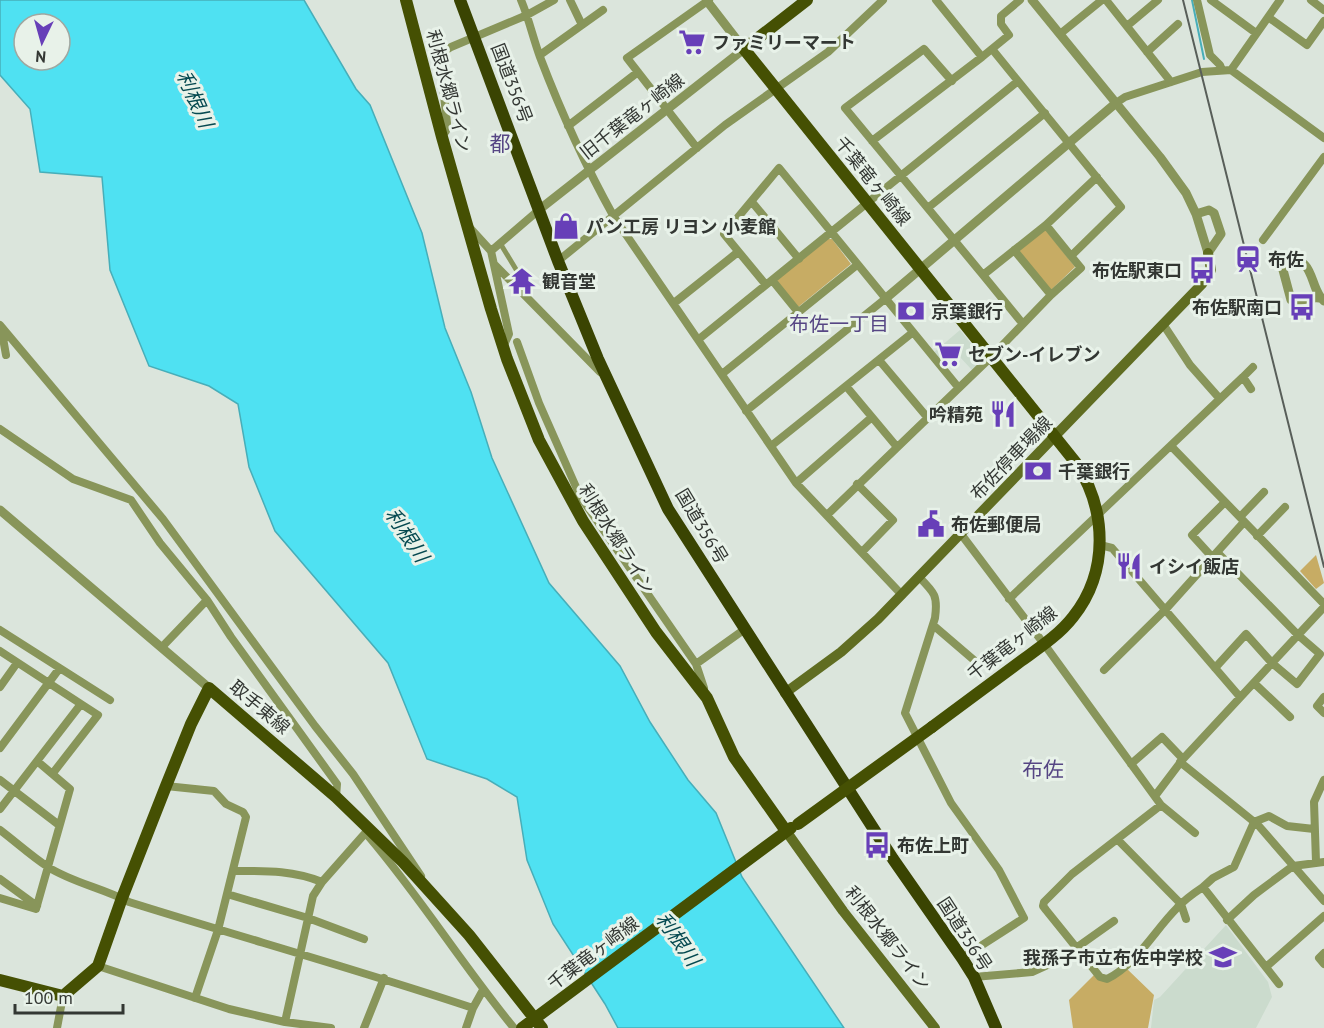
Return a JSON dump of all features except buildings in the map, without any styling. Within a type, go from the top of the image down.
[{"type":"highway","name":"国道356号","points":[[460,0],[558,261],[606,378],[669,509],[893,859],[974,977],[996,1028]]},
{"type":"main road","name":"利根水郷ライン","points":[[406,0],[442,137],[504,347],[539,440],[565,491],[632,596],[707,698],[734,757],[782,834],[935,1028]]},
{"type":"main road","points":[[744,49],[807,0]]},
{"type":"main road","name":"千葉竜ヶ崎線","points":[[532,1024],[546,1010],[782,834],[1044,644],[1065,626],[1083,603],[1096,570],[1100,545],[1098,514],[1083,474],[992,357],[744,49]]},
{"type":"main road","name":"布佐停車場線","points":[[785,693],[841,652],[902,595],[1163,324],[1210,274],[1208,253]]},
{"type":"main road","name":"取手東線","points":[[63,996],[98,966],[166,786],[191,724],[209,688],[336,797],[427,887],[485,954],[532,1024]]},
{"type":"main road","points":[[0,981],[63,996]]},
{"type":"street","points":[[521,0],[568,126],[588,171],[614,217],[796,483],[902,595]]},
{"type":"street","points":[[442,137],[447,123],[440,59],[444,51],[527,15],[554,0]]},
{"type":"street","points":[[570,0],[582,25]]},
{"type":"street","points":[[697,148],[627,58],[707,0],[744,49]]},
{"type":"street","points":[[867,0],[874,8]]},
{"type":"street","points":[[558,261],[725,125],[828,52],[883,0]]},
{"type":"street","points":[[936,0],[982,57]]},
{"type":"street","points":[[872,141],[952,81],[1009,34],[1001,24],[1001,16],[1020,0]]},
{"type":"street","points":[[1032,0],[1186,193],[1196,214],[1208,253]]},
{"type":"street","points":[[1060,34],[1104,0],[1171,82]]},
{"type":"street","points":[[1126,26],[1158,0]]},
{"type":"street","points":[[1197,0],[1210,55],[1222,70]]},
{"type":"street","points":[[1211,0],[1256,33]]},
{"type":"street","points":[[1231,70],[1280,0]]},
{"type":"street","points":[[1311,0],[1324,10]]},
{"type":"street","points":[[540,55],[603,10]]},
{"type":"street","points":[[1268,17],[1307,45],[1324,21]]},
{"type":"street","points":[[1147,52],[1178,24]]},
{"type":"street","name":"旧千葉竜ヶ崎線","points":[[540,209],[744,49]]},
{"type":"street","points":[[952,81],[924,49],[845,108],[902,174],[1023,324]]},
{"type":"street","points":[[992,49],[1121,207],[1071,256]]},
{"type":"street","points":[[746,411],[921,270],[1125,97],[1208,71],[1231,70],[1324,138]]},
{"type":"street","points":[[568,126],[638,72]]},
{"type":"street","points":[[699,339],[1018,81]]},
{"type":"street","points":[[929,207],[1045,113]]},
{"type":"street","points":[[1263,240],[1324,157]]},
{"type":"street","points":[[798,312],[738,252],[724,234],[779,168],[958,387]]},
{"type":"street","points":[[983,275],[1046,225],[1097,177]]},
{"type":"street","points":[[752,202],[799,259]]},
{"type":"street","points":[[491,251],[540,209]]},
{"type":"street","points":[[1196,214],[1209,210],[1215,213],[1221,234],[1208,253]]},
{"type":"street","points":[[467,225],[491,251],[509,334],[504,347]]},
{"type":"street","points":[[827,515],[1081,268],[1046,225]]},
{"type":"street","points":[[500,243],[517,271]]},
{"type":"street","points":[[1014,250],[1051,295]]},
{"type":"street","points":[[674,303],[738,252]]},
{"type":"street","points":[[1294,260],[1305,265],[1322,299],[1311,298],[1297,302],[1292,300],[1283,270],[1286,262],[1294,260]]},
{"type":"street","points":[[494,264],[606,378]]},
{"type":"street","points":[[722,374],[857,265]]},
{"type":"street","points":[[0,324],[2,355]]},
{"type":"street","points":[[0,324],[163,519],[353,774],[376,811],[413,862],[427,887]]},
{"type":"street","points":[[1163,324],[1190,365],[1220,399]]},
{"type":"street","points":[[771,446],[912,333]]},
{"type":"street","points":[[517,342],[539,403],[580,496],[696,664],[707,698]]},
{"type":"street","points":[[879,360],[927,417]]},
{"type":"street","points":[[1009,599],[1253,367]]},
{"type":"street","points":[[1243,377],[1251,389]]},
{"type":"street","points":[[846,386],[897,447]]},
{"type":"street","points":[[796,483],[872,417]]},
{"type":"street","points":[[0,429],[73,479],[131,500],[160,543],[207,600],[337,784],[336,797]]},
{"type":"street","points":[[1155,796],[1181,760],[1324,605],[1171,446]]},
{"type":"street","points":[[857,484],[893,520],[862,552]]},
{"type":"street","points":[[1104,670],[1165,610],[1215,555],[1264,492]]},
{"type":"street","points":[[1215,668],[1246,634],[1272,663],[1297,684],[1320,654],[1192,535],[1225,502]]},
{"type":"street","points":[[1257,536],[1285,507]]},
{"type":"street","points":[[0,510],[209,688]]},
{"type":"street","points":[[961,534],[1161,805],[1195,832]]},
{"type":"street","points":[[1100,545],[1112,548],[1240,698]]},
{"type":"street","points":[[919,577],[936,596],[937,602],[933,624],[905,713],[951,803],[999,870],[1024,918],[962,958]]},
{"type":"street","points":[[162,647],[207,600]]},
{"type":"street","points":[[933,624],[975,662]]},
{"type":"street","points":[[696,664],[745,629]]},
{"type":"street","points":[[0,630],[110,700]]},
{"type":"street","points":[[0,651],[98,715],[53,773]]},
{"type":"street","points":[[674,655],[696,664]]},
{"type":"street","points":[[0,687],[17,663]]},
{"type":"street","points":[[0,748],[59,669]]},
{"type":"street","points":[[1254,682],[1290,717]]},
{"type":"street","points":[[1324,696],[1317,706],[1324,713]]},
{"type":"street","points":[[0,809],[81,704]]},
{"type":"street","points":[[1131,764],[1162,737],[1181,760],[1254,822],[1324,901]]},
{"type":"street","points":[[0,898],[36,909],[70,789],[37,761]]},
{"type":"street","points":[[0,780],[59,825]]},
{"type":"street","points":[[1227,920],[1254,895],[1293,866],[1320,862],[1314,829],[1314,802],[1324,780]]},
{"type":"street","points":[[166,786],[214,791],[226,804],[243,812],[246,817],[218,930],[195,998]]},
{"type":"street","points":[[1161,805],[1072,874],[1044,902],[1043,906],[1100,977],[1107,979],[1114,975],[1135,957],[1181,904],[1212,878],[1233,867],[1254,822],[1269,816],[1287,826],[1314,829]]},
{"type":"street","points":[[0,830],[48,867],[79,883],[218,930],[384,978],[473,1008]]},
{"type":"street","points":[[285,1022],[313,896],[322,882],[368,830]]},
{"type":"street","points":[[368,830],[369,837],[397,870],[483,990],[514,1028]]},
{"type":"street","points":[[1117,839],[1181,904],[1186,920]]},
{"type":"street","points":[[233,871],[279,871],[303,874],[322,882]]},
{"type":"street","points":[[0,879],[37,906]]},
{"type":"street","points":[[1203,887],[1279,984]]},
{"type":"street","points":[[227,894],[308,918],[364,939]]},
{"type":"street","points":[[1266,967],[1324,916]]},
{"type":"street","points":[[974,977],[1032,972],[1077,949],[1114,921]]},
{"type":"street","points":[[1324,953],[1319,957],[1324,964]]},
{"type":"street","points":[[98,966],[229,1010],[285,1022],[331,1028]]},
{"type":"street","points":[[364,1028],[384,978]]},
{"type":"street","points":[[466,1028],[483,990]]},
{"type":"street","points":[[57,1028],[63,996]]},
{"type":"shaded area","points":[[1045,229],[1075,267],[1051,290],[1018,250]]},
{"type":"shaded area","points":[[828,239],[832,239],[851,264],[797,308],[775,281]]},
{"type":"shaded area","points":[[960,330],[984,360],[972,370],[958,355],[944,366],[933,353]]},
{"type":"shaded area","points":[[1316,555],[1324,583],[1316,589],[1300,571]]},
{"type":"shaded area","name":"我孫子市立布佐中学校","points":[[1226,925],[1268,982],[1272,997],[1256,1028],[1151,1028],[1154,1000],[1160,997]]},
{"type":"shaded area","points":[[1125,967],[1154,995],[1148,1028],[1073,1028],[1069,1000],[1098,971],[1109,978]]},
{"type":"water","name":"利根川","points":[[0,0],[304,0],[356,89],[370,105],[422,233],[445,328],[471,392],[492,458],[549,583],[620,666],[650,722],[688,780],[716,813],[742,877],[844,1028],[618,1028],[553,924],[527,860],[517,797],[487,779],[427,759],[388,663],[275,531],[249,467],[238,404],[209,386],[149,366],[110,270],[102,177],[40,172],[30,109],[0,75]]},
{"type":"waterway","points":[[1192,0],[1204,59]]},
{"type":"railway","points":[[1183,0],[1324,567]]},
{"type":"place","name":"ファミリーマート","points":[[692,42]]},
{"type":"place","name":"パン工房 リヨン 小麦館","points":[[566,226]]},
{"type":"place","name":"布佐","points":[[1248,259]]},
{"type":"place","name":"布佐駅東口","points":[[1202,270]]},
{"type":"place","name":"観音堂","points":[[522,281]]},
{"type":"place","name":"布佐駅南口","points":[[1302,307]]},
{"type":"place","name":"京葉銀行","points":[[911,311]]},
{"type":"place","name":"セブン-イレブン","points":[[948,354]]},
{"type":"place","name":"吟精苑","points":[[1003,414]]},
{"type":"place","name":"千葉銀行","points":[[1038,471]]},
{"type":"place","name":"布佐郵便局","points":[[931,524]]},
{"type":"place","name":"イシイ飯店","points":[[1129,566]]},
{"type":"place","name":"布佐上町","points":[[877,845]]},
{"type":"place","name":"我孫子市立布佐中学校","points":[[1223,957]]},
{"type":"district","name":"都","points":[[500,143]]},
{"type":"district","name":"布佐一丁目","points":[[839,324]]},
{"type":"district","name":"布佐","points":[[1043,769]]}]
